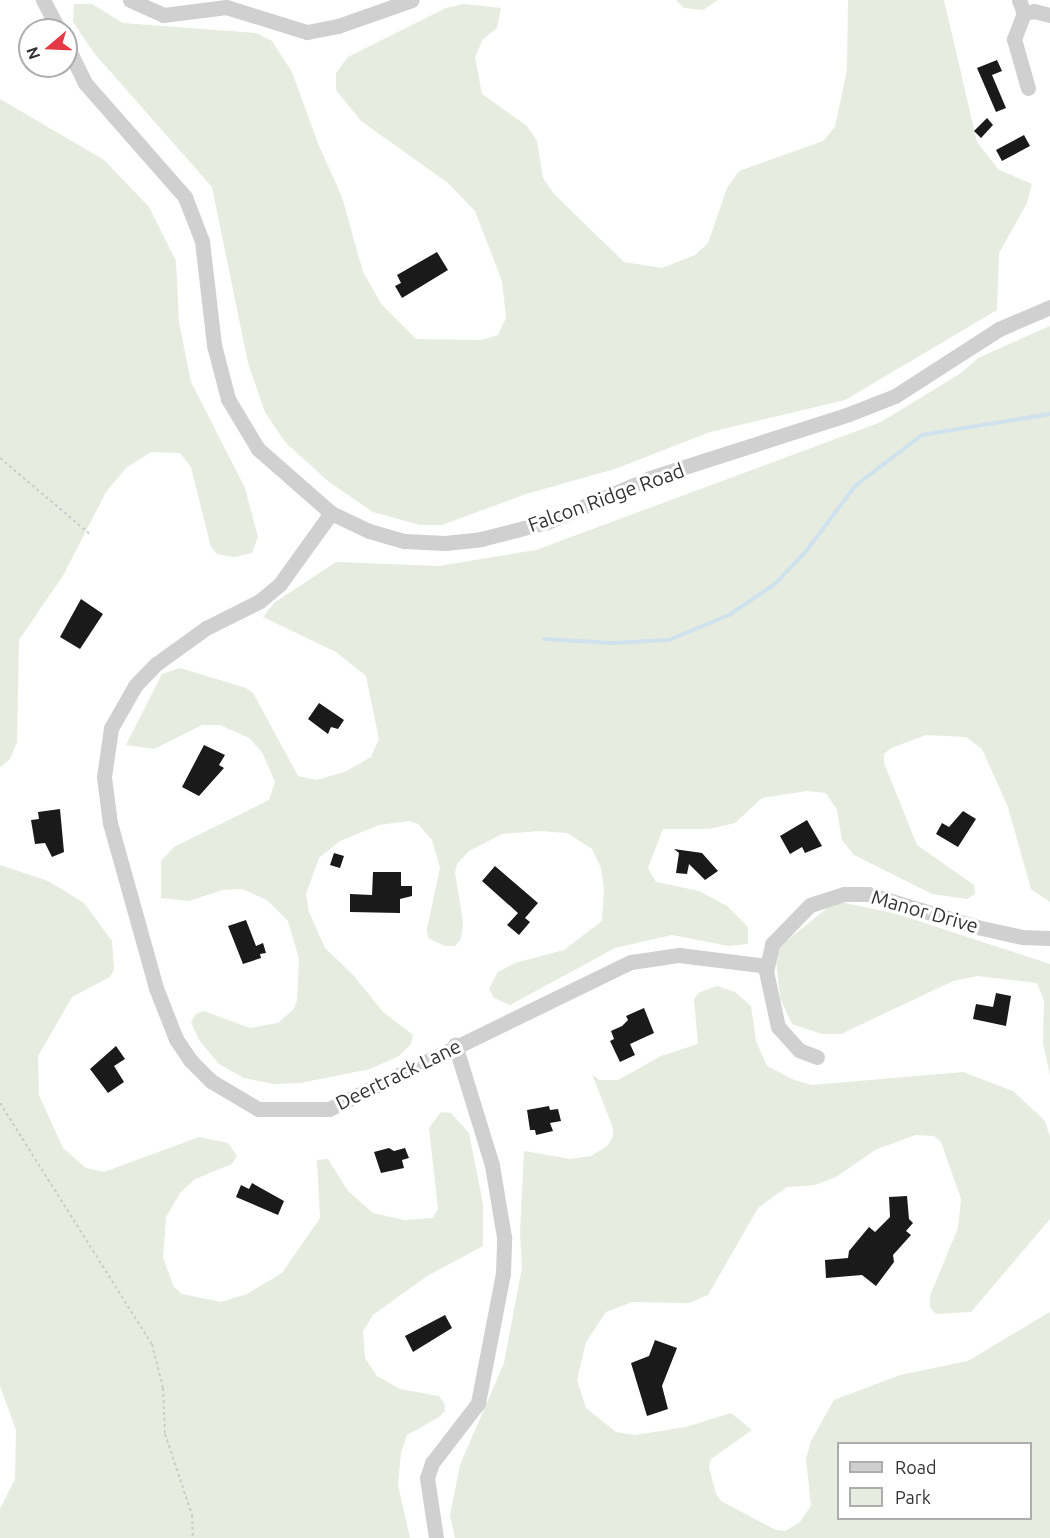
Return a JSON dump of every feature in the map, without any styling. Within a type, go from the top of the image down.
[{"type":"street","points":[[43,0],[53,18]]},
{"type":"street","points":[[130,0],[163,15],[226,7],[307,33],[338,26],[412,0]]},
{"type":"street","points":[[1028,88],[1014,39],[1021,6],[1050,15]]},
{"type":"street","name":"Falcon Ridge Road","points":[[78,67],[86,83],[185,197],[202,242],[214,345],[228,399],[258,449],[330,513],[369,531],[405,541],[445,543],[482,539],[547,522],[650,478],[895,396],[999,329],[1050,308]]},
{"type":"street","name":"Deertrack Lane","points":[[330,513],[280,584],[260,601],[206,628],[164,657],[135,686],[111,728],[104,777],[124,880],[156,988],[176,1039],[189,1060],[211,1081],[258,1109],[279,1111],[328,1109],[582,983],[650,957],[678,955],[767,966]]},
{"type":"street","name":"Manor Drive","points":[[817,1057],[799,1050],[778,1027],[767,966],[772,944],[786,925],[810,905],[844,894],[868,894],[977,927],[1050,938]]},
{"type":"street","points":[[436,1538],[427,1478],[432,1463],[478,1403],[503,1273],[504,1237],[492,1165],[455,1045]]},
{"type":"path","points":[[0,458],[90,534]]},
{"type":"path","points":[[0,1103],[152,1344],[163,1388],[165,1434],[192,1515],[193,1538]]},
{"type":"green space","points":[[676,0],[718,0],[703,10],[684,8]]},
{"type":"green space","points":[[848,0],[944,0],[977,142],[999,170],[1032,184],[1027,203],[999,253],[997,310],[845,400],[710,432],[615,469],[526,494],[442,525],[420,525],[373,512],[329,482],[285,442],[265,412],[248,363],[212,187],[94,53],[78,29],[78,18],[73,18],[74,4],[92,4],[123,23],[256,33],[272,41],[292,72],[319,146],[342,197],[363,272],[382,305],[416,339],[482,340],[498,335],[506,318],[502,281],[475,211],[448,183],[361,121],[336,90],[336,73],[348,57],[446,8],[463,4],[501,8],[497,28],[483,39],[475,57],[482,94],[527,126],[537,141],[543,178],[554,194],[624,262],[662,268],[695,255],[708,243],[727,188],[739,171],[823,141],[835,127],[847,70]]},
{"type":"green space","points":[[0,99],[104,160],[149,207],[176,261],[179,322],[191,382],[245,488],[258,537],[252,553],[234,557],[217,554],[211,547],[191,467],[180,453],[151,452],[126,468],[106,492],[64,574],[19,640],[17,742],[10,759],[0,767]]},
{"type":"green space","points":[[1050,326],[1050,902],[1031,889],[1008,807],[982,749],[966,737],[926,735],[891,748],[884,754],[884,763],[917,845],[974,885],[975,894],[967,899],[932,894],[854,855],[842,840],[837,810],[826,793],[807,791],[762,798],[735,823],[709,829],[663,829],[648,868],[656,882],[699,891],[727,906],[748,927],[748,944],[729,946],[672,935],[615,948],[510,1005],[494,998],[489,989],[498,972],[515,963],[564,950],[602,921],[604,889],[601,868],[592,849],[567,833],[540,831],[502,834],[469,851],[457,864],[455,872],[463,922],[461,939],[455,946],[445,946],[428,938],[427,929],[440,868],[432,840],[418,824],[409,821],[379,825],[340,841],[319,858],[306,894],[309,912],[325,948],[354,976],[383,1012],[413,1035],[411,1044],[399,1056],[370,1069],[300,1083],[273,1084],[244,1078],[219,1064],[199,1040],[191,1022],[196,1014],[204,1011],[250,1028],[278,1023],[294,1009],[297,1000],[299,959],[288,921],[267,900],[242,889],[223,890],[189,901],[161,898],[161,861],[174,847],[269,800],[275,782],[262,752],[249,738],[220,725],[202,725],[154,749],[126,745],[162,674],[180,668],[246,688],[253,693],[298,776],[316,780],[345,772],[371,757],[379,739],[366,676],[336,652],[263,617],[274,603],[336,562],[439,566],[536,550],[881,422],[961,373],[978,358]]},
{"type":"green space","points":[[0,865],[48,881],[84,903],[112,941],[114,970],[110,977],[72,997],[38,1056],[39,1095],[63,1148],[86,1168],[104,1172],[199,1137],[228,1143],[237,1156],[232,1164],[195,1179],[180,1193],[166,1217],[163,1258],[174,1287],[182,1294],[221,1302],[247,1294],[282,1273],[320,1218],[317,1160],[328,1159],[348,1191],[373,1213],[404,1220],[433,1218],[438,1209],[429,1128],[441,1112],[451,1113],[469,1133],[483,1204],[483,1246],[427,1276],[373,1315],[363,1331],[365,1358],[377,1376],[400,1389],[439,1396],[444,1403],[445,1411],[439,1417],[407,1435],[401,1453],[398,1485],[410,1538],[0,1538],[0,1509],[15,1479],[16,1430],[0,1386]]},
{"type":"green space","points":[[836,901],[897,914],[1050,964],[1050,1076],[1043,1043],[1044,1001],[1037,983],[977,976],[953,981],[841,1034],[822,1034],[792,1024],[780,998],[775,950]]},
{"type":"green space","points":[[717,986],[735,992],[751,1006],[756,1041],[767,1066],[794,1080],[812,1085],[963,1072],[1013,1091],[1045,1121],[1050,1137],[1050,1219],[971,1312],[936,1314],[930,1307],[930,1296],[958,1228],[961,1199],[941,1142],[934,1136],[915,1135],[875,1150],[836,1177],[815,1185],[787,1187],[758,1208],[708,1295],[689,1303],[632,1302],[606,1312],[586,1342],[577,1380],[586,1408],[616,1432],[635,1435],[686,1427],[731,1413],[752,1430],[711,1459],[709,1467],[716,1494],[721,1501],[776,1530],[785,1531],[800,1522],[811,1506],[806,1459],[811,1441],[834,1400],[900,1375],[968,1361],[1050,1312],[1050,1538],[455,1538],[450,1515],[460,1465],[504,1363],[522,1268],[520,1232],[524,1151],[570,1159],[591,1156],[607,1146],[613,1137],[613,1128],[592,1074],[599,1080],[618,1080],[661,1056],[698,1044],[694,999],[700,992]]},
{"type":"building","points":[[997,60],[1002,71],[992,75],[1006,108],[996,112],[977,68]]},
{"type":"building","points":[[987,118],[993,125],[981,138],[974,131]]},
{"type":"building","points":[[1024,135],[1030,146],[1002,161],[996,150]]},
{"type":"building","points":[[437,252],[448,270],[402,298],[395,286],[401,283],[397,275]]},
{"type":"building","points":[[81,599],[103,614],[80,649],[60,637]]},
{"type":"building","points":[[319,703],[344,720],[338,729],[331,727],[328,734],[308,719]]},
{"type":"building","points":[[204,745],[225,755],[219,765],[224,768],[199,796],[182,787]]},
{"type":"building","points":[[60,809],[64,852],[52,857],[45,843],[35,844],[31,820],[39,819],[38,812]]},
{"type":"building","points":[[963,811],[976,819],[958,847],[936,834],[942,823],[949,827]]},
{"type":"building","points":[[807,820],[822,846],[805,853],[802,847],[790,854],[780,836]]},
{"type":"building","points":[[674,849],[702,853],[718,871],[705,880],[689,864],[687,874],[676,873],[679,853]]},
{"type":"building","points":[[334,853],[344,856],[340,868],[330,865]]},
{"type":"building","points":[[495,866],[538,903],[525,918],[530,922],[519,935],[507,925],[518,913],[482,881]]},
{"type":"building","points":[[373,872],[401,872],[401,886],[412,886],[412,896],[400,899],[400,913],[350,912],[350,894],[372,895]]},
{"type":"building","points":[[246,920],[256,946],[263,943],[266,953],[260,954],[261,958],[243,964],[228,926]]},
{"type":"building","points":[[996,993],[1011,996],[1006,1026],[973,1019],[976,1004],[993,1007]]},
{"type":"building","points":[[644,1008],[654,1033],[630,1044],[635,1055],[620,1062],[610,1041],[614,1039],[611,1031],[628,1020],[626,1016]]},
{"type":"building","points":[[116,1046],[125,1059],[114,1066],[124,1082],[108,1093],[90,1069]]},
{"type":"building","points":[[549,1106],[550,1110],[558,1109],[561,1121],[550,1123],[553,1131],[536,1135],[535,1130],[530,1130],[527,1110]]},
{"type":"building","points":[[389,1148],[394,1151],[405,1148],[409,1158],[402,1160],[404,1168],[381,1173],[374,1152]]},
{"type":"building","points":[[252,1183],[284,1201],[278,1215],[236,1197],[241,1185],[249,1189]]},
{"type":"building","points":[[907,1196],[909,1219],[913,1223],[906,1231],[911,1235],[893,1255],[894,1262],[876,1286],[862,1275],[826,1278],[825,1260],[848,1258],[849,1251],[869,1227],[875,1232],[890,1217],[889,1197]]},
{"type":"building","points":[[445,1315],[452,1328],[413,1352],[405,1336]]},
{"type":"building","points":[[655,1340],[677,1348],[662,1386],[668,1409],[647,1416],[631,1363],[649,1356]]},
{"type":"waterway","points":[[544,639],[612,643],[669,640],[729,615],[775,584],[807,550],[855,486],[922,435],[1050,414]]}]
